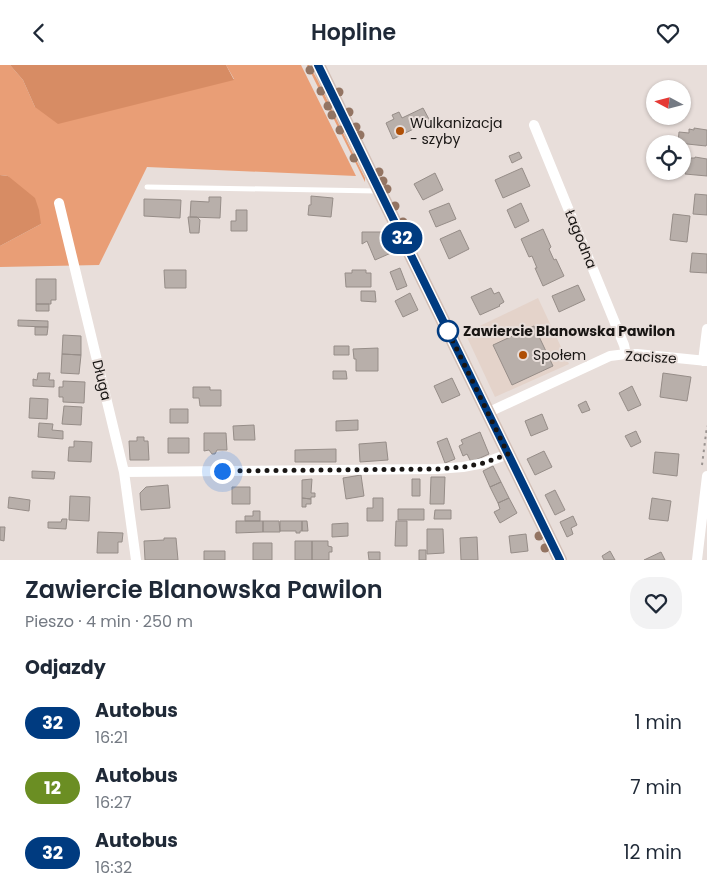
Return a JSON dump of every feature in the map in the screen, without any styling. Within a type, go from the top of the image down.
[{"type":"street","points":[[318,65],[560,560]]},
{"type":"street","name":"Łagodna","points":[[534,125],[626,354]]},
{"type":"street","name":"Długa","points":[[58,203],[124,472],[136,560]]},
{"type":"street","points":[[705,361],[707,329]]},
{"type":"street","name":"Zacisze","points":[[488,413],[610,356],[637,354],[705,361]]},
{"type":"street","points":[[124,472],[438,469],[484,463],[508,454]]},
{"type":"street","points":[[697,560],[707,476]]},
{"type":"lane","points":[[147,187],[380,191]]},
{"type":"shaded area","points":[[0,65],[10,65],[23,80],[35,107],[234,79],[226,65],[301,65],[356,176],[147,167],[99,265],[0,267],[0,246],[41,224],[8,176],[0,175]]},
{"type":"shaded area","points":[[10,65],[226,65],[234,80],[58,124],[35,107],[23,80]]},
{"type":"shaded area","points":[[307,65],[309,65],[317,79],[365,178],[365,182]]},
{"type":"shaded area","points":[[0,175],[8,176],[35,198],[41,224],[0,246]]},
{"type":"shaded area","points":[[538,298],[569,364],[495,397],[465,333]]},
{"type":"building","name":"Wulkanizacja - szyby","points":[[423,108],[430,121],[393,139],[386,123],[394,119],[392,115],[399,112],[402,118]]},
{"type":"building","points":[[694,128],[707,130],[706,146],[691,144],[691,135],[679,135],[679,132],[689,133],[689,129],[694,130]]},
{"type":"building","points":[[519,152],[522,158],[512,163],[509,156]]},
{"type":"building","points":[[691,158],[707,159],[707,176],[691,175]]},
{"type":"building","points":[[522,168],[530,186],[503,198],[495,180]]},
{"type":"building","points":[[435,173],[443,190],[423,200],[414,184]]},
{"type":"building","points":[[695,194],[707,195],[707,215],[693,214]]},
{"type":"building","points":[[311,196],[333,198],[331,217],[308,215]]},
{"type":"building","points":[[209,197],[221,197],[220,218],[190,217],[191,201],[209,202]]},
{"type":"building","points":[[144,199],[181,200],[180,218],[144,216]]},
{"type":"building","points":[[449,203],[456,219],[436,227],[429,211]]},
{"type":"building","points":[[521,203],[529,221],[515,228],[507,210]]},
{"type":"building","points":[[236,210],[247,210],[247,231],[231,231],[231,221],[236,221]]},
{"type":"building","points":[[673,214],[690,216],[687,242],[670,240]]},
{"type":"building","points":[[188,217],[197,217],[200,220],[199,233],[190,233]]},
{"type":"building","points":[[543,229],[551,247],[549,249],[564,276],[543,286],[532,256],[529,257],[521,239]]},
{"type":"building","points":[[460,230],[469,249],[449,259],[440,239]]},
{"type":"building","points":[[362,232],[381,232],[391,253],[375,260],[367,241],[362,244]]},
{"type":"building","points":[[692,253],[707,254],[707,273],[690,272]]},
{"type":"building","points":[[400,268],[407,286],[397,290],[390,272]]},
{"type":"building","points":[[164,270],[186,270],[186,288],[165,288]]},
{"type":"building","points":[[352,270],[366,270],[366,273],[371,273],[371,287],[346,287],[345,273],[352,273]]},
{"type":"building","points":[[36,279],[56,279],[56,300],[51,300],[51,304],[36,304]]},
{"type":"building","points":[[578,285],[585,300],[559,312],[552,296]]},
{"type":"building","points":[[491,288],[494,294],[499,292],[504,302],[500,306],[480,315],[471,297]]},
{"type":"building","points":[[361,291],[375,291],[376,302],[361,301]]},
{"type":"building","points":[[410,293],[418,310],[403,317],[395,301]]},
{"type":"building","points":[[36,304],[49,304],[49,311],[36,311]]},
{"type":"building","points":[[18,320],[48,321],[48,327],[18,326]]},
{"type":"building","name":"Społem","points":[[534,326],[553,366],[512,385],[493,345]]},
{"type":"building","points":[[35,327],[48,327],[47,335],[35,335]]},
{"type":"building","points":[[63,335],[81,336],[81,355],[62,354]]},
{"type":"building","points":[[334,346],[349,346],[349,355],[334,355]]},
{"type":"building","points":[[378,348],[378,371],[356,371],[356,359],[354,359],[353,349]]},
{"type":"building","points":[[62,354],[81,355],[79,374],[61,373]]},
{"type":"building","points":[[333,371],[346,371],[347,379],[333,379]]},
{"type":"building","points":[[38,373],[50,373],[49,380],[54,380],[54,387],[33,386],[33,379],[37,380]]},
{"type":"building","points":[[663,373],[691,377],[687,401],[660,397]]},
{"type":"building","points":[[452,378],[460,395],[442,403],[434,386]]},
{"type":"building","points":[[63,381],[85,382],[84,403],[63,402],[63,397],[59,397],[59,387],[63,387]]},
{"type":"building","points":[[632,386],[641,405],[628,411],[619,393]]},
{"type":"building","points":[[193,387],[210,387],[210,390],[221,390],[221,406],[200,406],[199,398],[193,398]]},
{"type":"building","points":[[30,398],[48,399],[47,419],[29,418]]},
{"type":"building","points":[[586,401],[590,410],[582,413],[578,405]]},
{"type":"building","points":[[64,406],[82,407],[81,425],[62,424]]},
{"type":"building","points":[[170,409],[188,409],[188,423],[170,423]]},
{"type":"building","points":[[542,414],[548,429],[531,436],[525,421]]},
{"type":"building","points":[[358,420],[358,430],[336,431],[336,421]]},
{"type":"building","points":[[39,423],[53,424],[52,430],[63,431],[63,439],[38,437]]},
{"type":"building","points":[[254,425],[255,440],[234,440],[233,426]]},
{"type":"building","points":[[636,431],[641,442],[631,447],[625,436]]},
{"type":"building","points":[[480,432],[489,454],[471,462],[467,454],[463,456],[459,446],[463,444],[461,440]]},
{"type":"building","points":[[204,433],[226,433],[227,450],[217,450],[215,454],[212,454],[209,450],[204,451]]},
{"type":"building","points":[[137,437],[144,437],[144,441],[148,441],[149,460],[130,460],[129,441],[137,441]]},
{"type":"building","points":[[168,438],[189,438],[189,453],[168,453]]},
{"type":"building","points":[[447,438],[455,459],[445,463],[437,442]]},
{"type":"building","points":[[74,441],[92,442],[91,462],[68,461],[69,447],[74,447]]},
{"type":"building","points":[[386,442],[388,460],[360,462],[359,444]]},
{"type":"building","points":[[336,449],[336,462],[295,462],[295,450]]},
{"type":"building","points":[[544,451],[552,467],[535,475],[527,459]]},
{"type":"building","points":[[655,452],[679,454],[677,476],[653,473]]},
{"type":"building","points":[[493,466],[501,482],[490,487],[483,471]]},
{"type":"building","points":[[32,471],[55,472],[54,479],[32,478]]},
{"type":"building","points":[[361,475],[364,496],[346,499],[343,478]]},
{"type":"building","points":[[431,477],[445,477],[444,504],[430,504]]},
{"type":"building","points":[[312,479],[311,493],[315,493],[315,497],[311,497],[311,499],[302,498],[302,480]]},
{"type":"building","points":[[412,479],[420,479],[420,496],[412,496]]},
{"type":"building","points":[[501,482],[509,498],[498,503],[490,487]]},
{"type":"building","points":[[168,485],[170,508],[141,510],[140,493],[146,487]]},
{"type":"building","points":[[232,487],[250,487],[250,504],[232,504]]},
{"type":"building","points":[[555,490],[565,510],[555,515],[545,495]]},
{"type":"building","points":[[70,496],[90,497],[89,521],[69,520]]},
{"type":"building","points":[[9,497],[30,500],[29,511],[8,508]]},
{"type":"building","points":[[302,498],[311,499],[311,504],[306,504],[306,507],[302,507]]},
{"type":"building","points":[[373,498],[383,498],[383,521],[367,521],[367,508],[373,508]]},
{"type":"building","points":[[509,498],[517,513],[500,523],[494,512],[500,509],[498,503]]},
{"type":"building","points":[[652,498],[671,501],[668,521],[649,519]]},
{"type":"building","points":[[398,509],[424,509],[424,520],[398,520]]},
{"type":"building","points":[[435,510],[451,510],[451,519],[434,519]]},
{"type":"building","points":[[253,511],[260,511],[260,521],[245,521],[245,516],[253,516]]},
{"type":"building","points":[[573,516],[577,525],[571,528],[573,534],[567,537],[560,522]]},
{"type":"building","points":[[62,519],[67,519],[66,529],[48,528],[48,522],[61,522]]},
{"type":"building","points":[[236,521],[263,521],[263,532],[236,533]]},
{"type":"building","points":[[263,521],[279,521],[280,532],[263,532]]},
{"type":"building","points":[[280,521],[302,521],[302,531],[296,533],[296,531],[280,531]]},
{"type":"building","points":[[302,521],[307,521],[308,531],[302,531]]},
{"type":"building","points":[[396,521],[407,521],[407,546],[395,546]]},
{"type":"building","points":[[348,523],[348,536],[332,537],[332,524]]},
{"type":"building","points":[[0,527],[5,527],[4,541],[0,540]]},
{"type":"building","points":[[427,529],[443,529],[444,553],[427,554]]},
{"type":"building","points":[[98,532],[123,533],[122,542],[118,542],[118,553],[97,553]]},
{"type":"building","points":[[526,534],[528,551],[511,553],[509,536]]},
{"type":"building","points":[[477,537],[478,560],[461,560],[460,538]]},
{"type":"building","points":[[164,538],[176,538],[178,560],[145,560],[144,541],[164,540]]},
{"type":"building","points":[[295,541],[312,541],[312,560],[295,560]]},
{"type":"building","points":[[312,541],[328,541],[328,546],[332,547],[332,552],[329,552],[329,560],[312,560]]},
{"type":"building","points":[[253,543],[272,543],[272,560],[253,560]]},
{"type":"building","points":[[419,550],[426,550],[426,560],[419,560]]},
{"type":"building","points":[[204,551],[225,551],[225,560],[204,560]]},
{"type":"building","points":[[610,551],[615,560],[604,560],[602,556]]},
{"type":"building","points":[[368,552],[380,552],[380,560],[369,560]]},
{"type":"building","points":[[661,552],[665,560],[644,560]]},
{"type":"bus line","name":"32","points":[[318,65],[560,560]]},
{"type":"place","name":"Wulkanizacja - szyby","points":[[400,131]]},
{"type":"place","name":"Zawiercie Blanowska Pawilon","points":[[448,331]]},
{"type":"place","name":"Społem","points":[[523,355]]},
{"type":"route","points":[[222,471],[438,469],[484,463],[508,454],[444,323],[448,331]]}]
